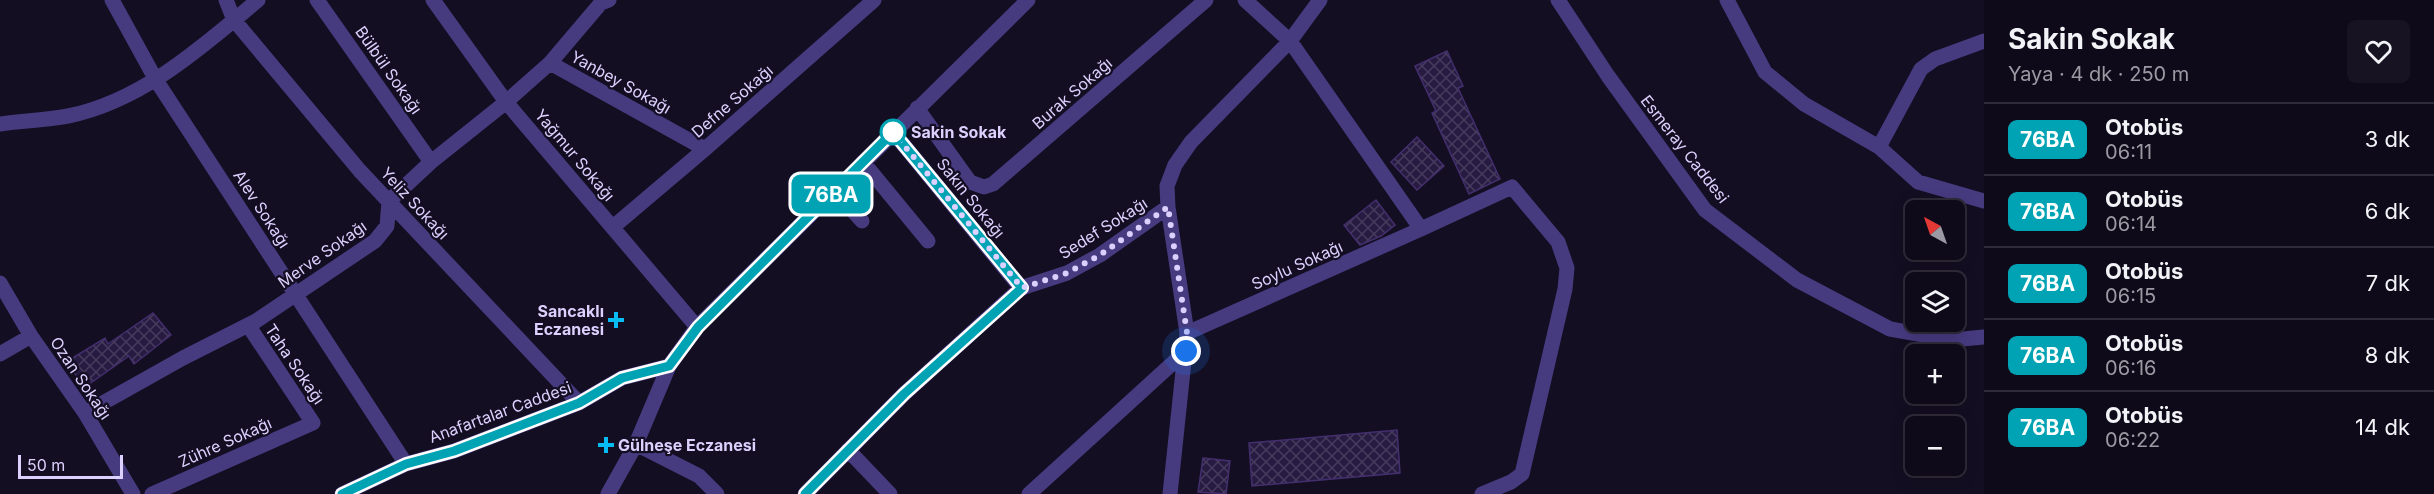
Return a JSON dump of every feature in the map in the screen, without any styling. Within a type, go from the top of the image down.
[{"type":"street","name":"Alev Sokağı","points":[[112,0],[156,80],[406,464]]},
{"type":"street","name":"Yeliz Sokağı","points":[[226,0],[234,20],[360,171],[579,403]]},
{"type":"street","points":[[0,124],[69,116],[114,100],[156,80],[258,0]]},
{"type":"street","name":"Bülbül Sokağı","points":[[317,0],[431,162]]},
{"type":"street","name":"Yağmur Sokağı","points":[[433,0],[506,102],[698,327]]},
{"type":"street","name":"Defne Sokağı","points":[[613,227],[874,0]]},
{"type":"street","points":[[608,494],[636,444],[669,366],[698,327],[1028,0]]},
{"type":"street","name":"Burak Sokağı","points":[[917,108],[970,182],[984,186],[993,184],[1206,0]]},
{"type":"street","points":[[1245,0],[1290,41],[1421,230]]},
{"type":"street","name":"Sedef Sokağı","points":[[805,494],[904,394],[1022,288],[1067,273],[1092,260],[1168,207],[1167,186],[1175,165],[1191,142],[1290,41],[1320,0]]},
{"type":"street","name":"Esmeray Caddesi","points":[[1558,0],[1608,76],[1705,210],[1797,280],[1890,329],[1952,340],[1984,337]]},
{"type":"street","points":[[1727,0],[1765,72],[1804,104],[1879,147],[1918,182],[1984,201]]},
{"type":"street","points":[[389,201],[431,162],[506,102],[550,63],[603,1]]},
{"type":"street","points":[[1879,147],[1921,69],[1935,59],[1984,41]]},
{"type":"street","name":"Yanbey Sokağı","points":[[550,63],[705,149]]},
{"type":"street","name":"Sakın Sokağı","points":[[893,132],[1022,288]]},
{"type":"street","points":[[863,162],[928,241]]},
{"type":"street","name":"Soylu Sokağı","points":[[1187,333],[1512,188],[1558,242],[1567,268],[1521,474],[1511,482],[1482,494]]},
{"type":"street","points":[[834,190],[862,221]]},
{"type":"street","name":"Merve Sokağı","points":[[85,413],[183,358],[248,325],[375,241],[387,226],[389,201]]},
{"type":"street","points":[[1168,207],[1187,333],[1170,494]]},
{"type":"street","name":"Ozan Sokağı","points":[[0,283],[31,336],[85,413],[133,494]]},
{"type":"street","name":"Taha Sokağı","points":[[248,325],[313,423]]},
{"type":"street","points":[[0,354],[31,336]]},
{"type":"street","points":[[1029,494],[1186,351]]},
{"type":"street","name":"Anafartalar Caddesi","points":[[342,494],[406,464],[454,451],[579,403],[622,378],[669,366]]},
{"type":"street","name":"Zühre Sokağı","points":[[152,494],[313,423]]},
{"type":"street","points":[[636,444],[699,476],[717,494]]},
{"type":"street","points":[[848,450],[890,494]]},
{"type":"building","points":[[1447,51],[1463,86],[1458,88],[1500,179],[1469,194],[1432,113],[1436,111],[1415,66]]},
{"type":"building","points":[[1417,137],[1444,166],[1417,190],[1391,162]]},
{"type":"building","points":[[1376,200],[1395,225],[1381,236],[1360,245],[1344,225]]},
{"type":"building","points":[[153,313],[171,335],[134,364],[129,356],[85,387],[66,362],[105,338],[108,344]]},
{"type":"building","points":[[1397,430],[1400,473],[1252,486],[1249,443]]},
{"type":"building","points":[[1203,458],[1230,461],[1226,494],[1198,492]]},
{"type":"bus line","name":"76BA","points":[[342,494],[406,464],[454,451],[579,403],[622,378],[669,366],[698,327],[893,132],[1022,288],[904,394],[805,494]]},
{"type":"place","name":"Sakin Sokak","points":[[893,132]]},
{"type":"place","name":"Sancaklı Eczanesi","points":[[616,320]]},
{"type":"place","name":"Gülneşe Eczanesi","points":[[606,445]]},
{"type":"route","points":[[893,132],[1022,288],[1067,273],[1100,255],[1168,207],[1187,333],[1186,351]]}]
